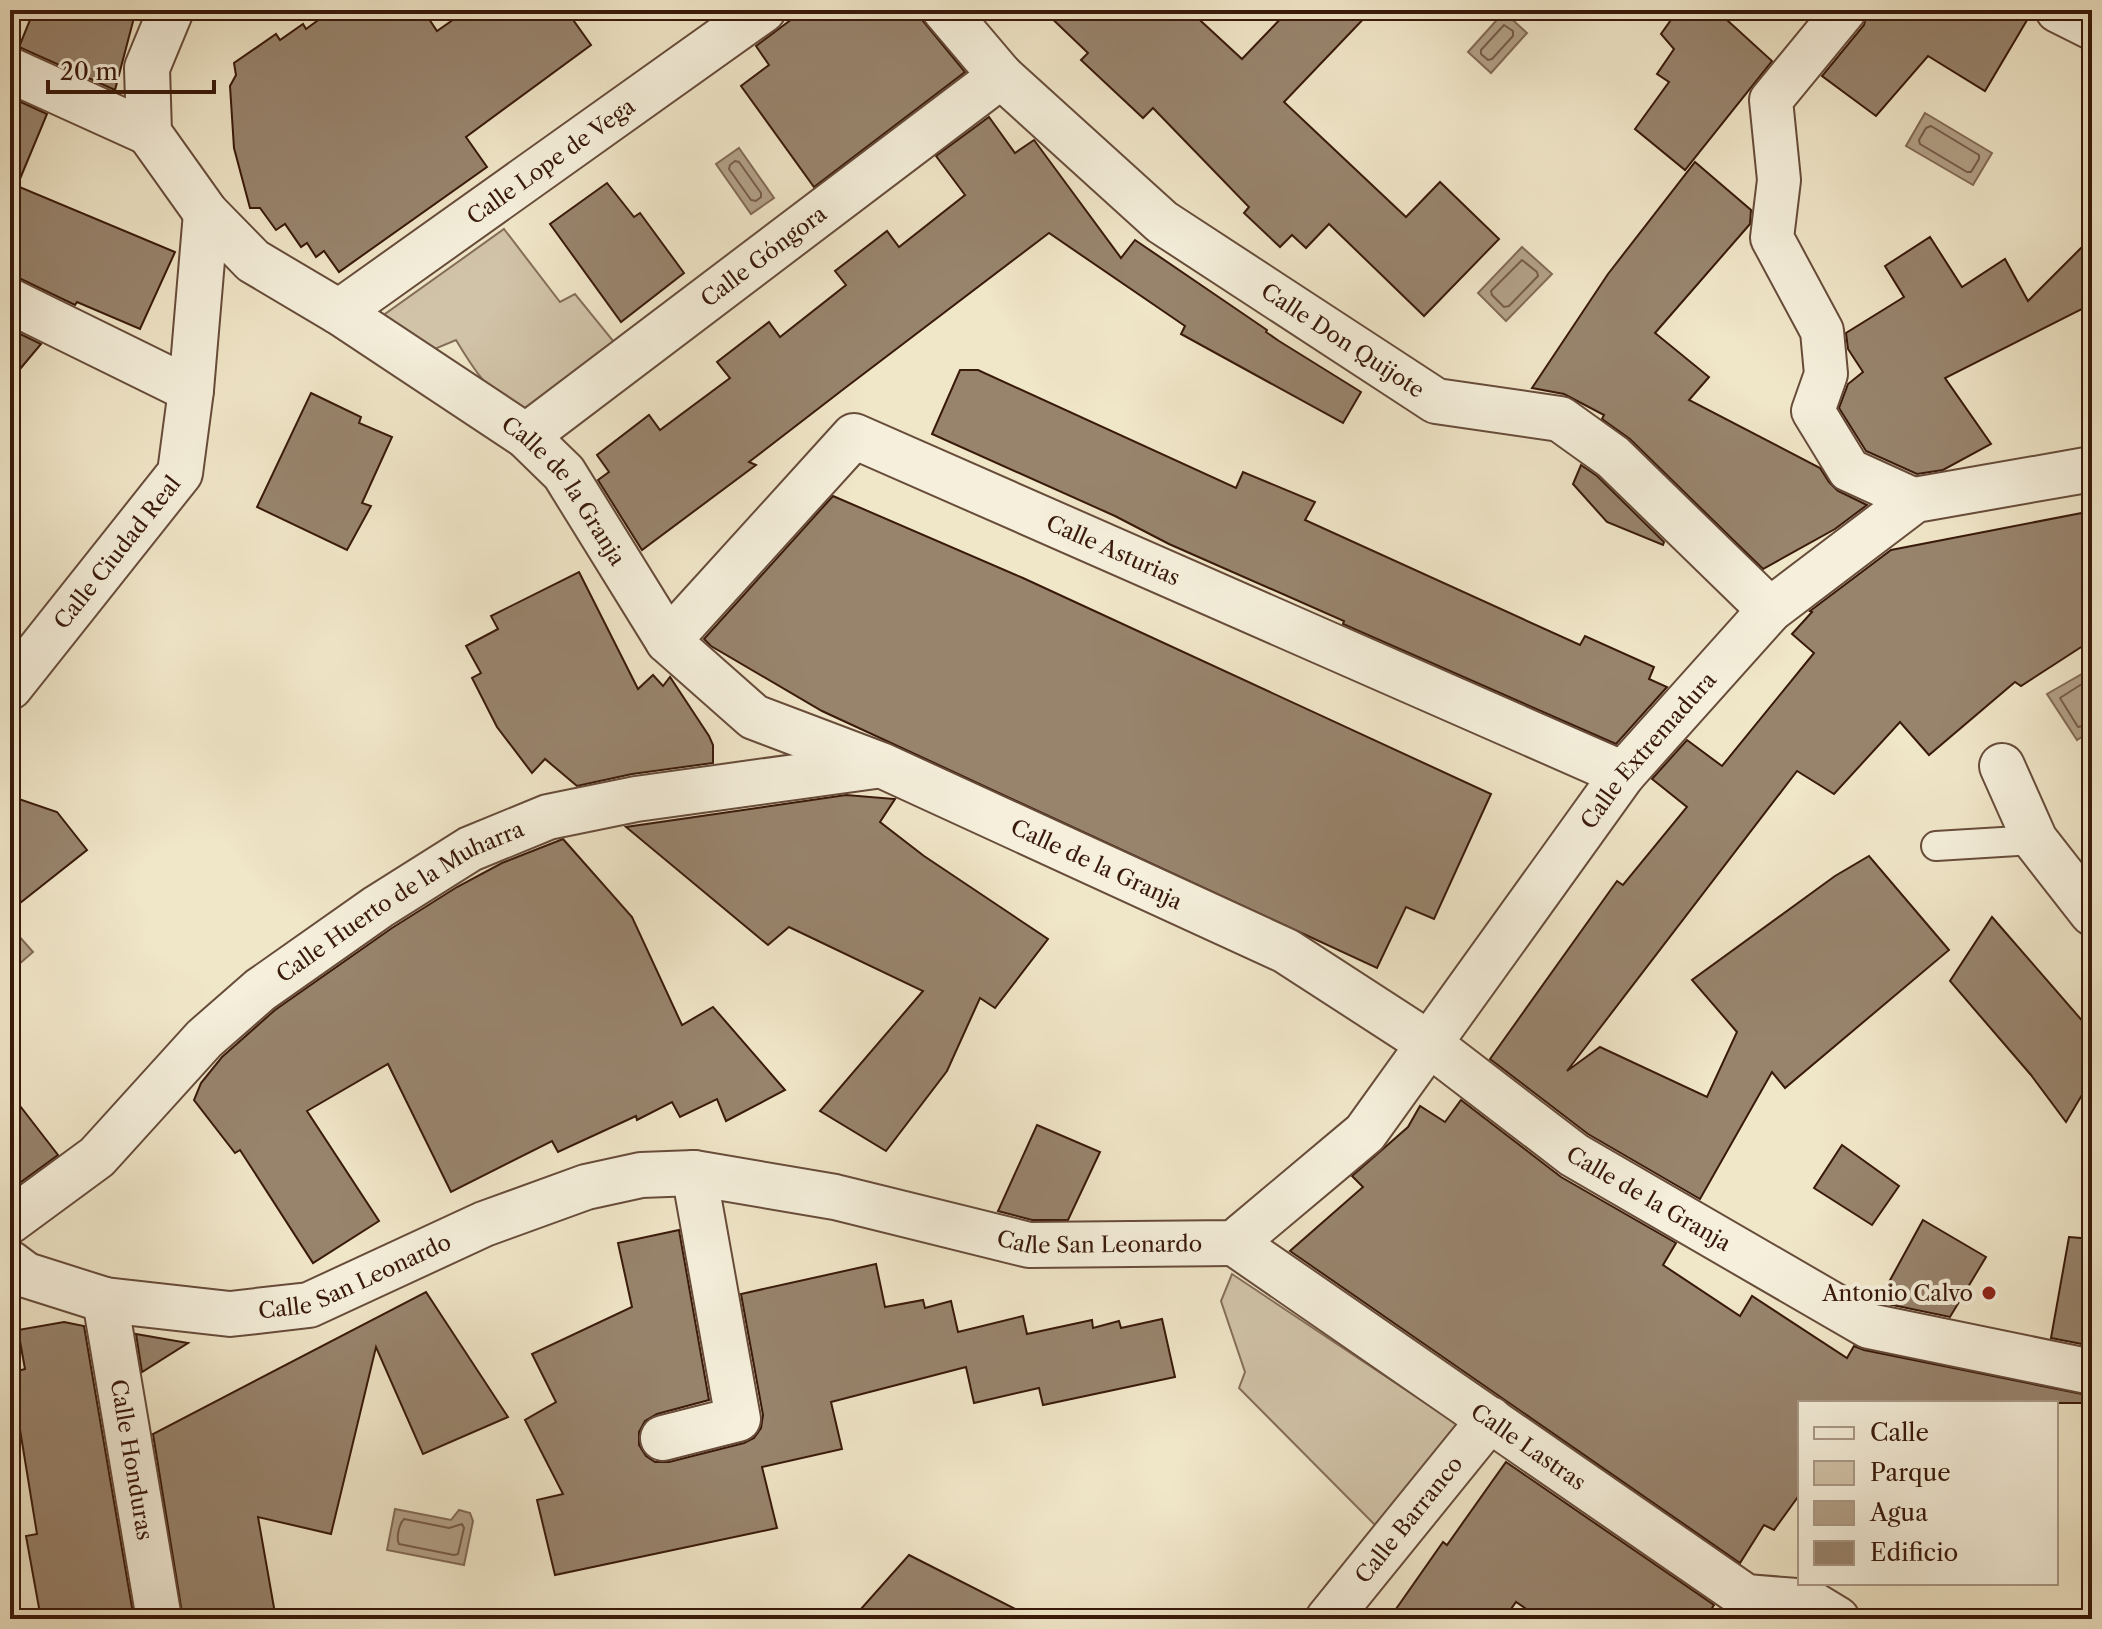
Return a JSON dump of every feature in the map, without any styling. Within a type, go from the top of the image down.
[{"type":"street","points":[[10,70],[149,133],[147,68],[171,10]]},
{"type":"street","name":"Calle Lope de Vega","points":[[339,312],[763,10]]},
{"type":"street","name":"Calle Don Quijote","points":[[945,10],[1001,76],[1162,222],[1436,401],[1560,419],[1613,457],[1770,610]]},
{"type":"street","points":[[1845,10],[1771,100],[1779,180],[1772,238],[1822,331],[1826,374],[1813,411],[1849,470],[1915,500],[2092,469]]},
{"type":"street","points":[[2058,10],[2092,27]]},
{"type":"street","name":"Calle Góngora","points":[[526,436],[1001,76]]},
{"type":"street","name":"Calle de la Granja","points":[[149,133],[206,213],[253,261],[339,312],[526,436],[564,473],[668,641],[754,717],[881,765],[1286,951],[1428,1043],[1574,1155],[1869,1326],[2092,1372]]},
{"type":"street","name":"Calle Ciudad Real","points":[[10,687],[180,473],[191,390],[206,213]]},
{"type":"street","points":[[10,301],[191,390]]},
{"type":"street","name":"Calle Asturias","points":[[668,641],[854,436],[1623,774]]},
{"type":"street","name":"Calle Extremadura","points":[[1428,1043],[1623,774],[1770,610],[1915,500]]},
{"type":"street","name":"Calle Huerto de la Muharra","points":[[10,1221],[97,1157],[204,1039],[260,990],[378,907],[470,849],[548,817],[636,799],[881,765]]},
{"type":"street","points":[[2002,766],[2035,840],[2092,913]]},
{"type":"street","name":"Calle San Leonardo","points":[[10,1263],[26,1275],[105,1300],[230,1314],[309,1305],[484,1224],[586,1187],[641,1175],[694,1173],[835,1197],[1029,1245],[1234,1243],[1365,1133],[1428,1043]]},
{"type":"street","points":[[663,1438],[738,1419],[694,1173]]},
{"type":"street","name":"Calle Lastras","points":[[1234,1243],[1746,1597],[1809,1602],[1837,1619]]},
{"type":"street","name":"Calle Honduras","points":[[105,1300],[159,1619]]},
{"type":"street","name":"Calle Barranco","points":[[1328,1619],[1490,1419]]},
{"type":"lane","points":[[1936,846],[2035,840]]},
{"type":"green space","points":[[504,229],[560,302],[575,294],[614,342],[520,412],[484,380],[456,340],[430,351],[378,319]]},
{"type":"green space","points":[[1232,1274],[1460,1426],[1375,1525],[1239,1388],[1245,1372],[1221,1301]]},
{"type":"water","points":[[1504,12],[1527,33],[1491,73],[1468,52]]},
{"type":"water","points":[[1925,113],[1992,153],[1973,185],[1906,146]]},
{"type":"water","points":[[739,148],[774,198],[751,214],[716,164]]},
{"type":"water","points":[[1522,247],[1552,274],[1506,321],[1478,293]]},
{"type":"water","points":[[2087,671],[2092,678],[2092,730],[2077,740],[2047,694]]},
{"type":"water","points":[[10,926],[33,952],[10,972]]},
{"type":"water","points":[[395,1509],[451,1520],[459,1510],[470,1513],[473,1521],[464,1565],[387,1550]]},
{"type":"building","points":[[34,10],[136,10],[115,90],[19,47]]},
{"type":"building","points":[[332,10],[423,10],[437,31],[467,10],[566,10],[591,45],[466,137],[487,167],[339,272],[324,251],[316,257],[307,243],[301,247],[285,224],[276,230],[260,208],[250,208],[234,148],[230,86],[236,75],[234,63],[276,34],[280,40],[303,24],[306,29]]},
{"type":"building","points":[[804,10],[914,10],[965,72],[814,187],[741,86],[769,65],[756,46]]},
{"type":"building","points":[[1043,10],[1189,10],[1242,59],[1289,10],[1372,10],[1284,102],[1406,217],[1440,182],[1499,239],[1424,316],[1329,224],[1306,248],[1292,235],[1280,247],[1244,213],[1249,207],[1153,108],[1143,118],[1081,60],[1088,53]]},
{"type":"building","points":[[1678,10],[1716,10],[1772,61],[1685,170],[1635,129],[1669,82],[1657,74],[1674,49],[1661,34]]},
{"type":"building","points":[[1868,10],[2033,10],[1985,91],[1928,56],[1876,116],[1822,76],[1864,25]]},
{"type":"building","points":[[10,97],[47,114],[17,186],[175,252],[140,329],[10,276]]},
{"type":"building","points":[[989,117],[1015,153],[1034,140],[1121,258],[1135,240],[1279,341],[1361,392],[1343,423],[1181,334],[1185,326],[1049,233],[749,462],[756,465],[642,550],[598,480],[609,472],[597,455],[649,415],[660,430],[730,378],[717,362],[769,322],[780,337],[846,285],[835,271],[887,231],[899,247],[965,195],[936,156]]},
{"type":"building","points":[[1695,162],[1751,210],[1750,224],[1655,333],[1709,377],[1689,400],[1820,468],[1838,491],[1867,505],[1835,529],[1763,569],[1630,439],[1602,419],[1604,415],[1564,394],[1532,388],[1608,274]]},
{"type":"building","points":[[607,183],[634,217],[640,213],[684,273],[621,322],[550,224]]},
{"type":"building","points":[[1930,237],[1962,287],[2005,259],[2028,301],[2092,237],[2092,304],[1945,378],[1991,444],[1943,470],[1917,474],[1866,451],[1839,408],[1848,384],[1863,372],[1848,349],[1846,333],[1904,297],[1885,266]]},
{"type":"building","points":[[10,329],[41,344],[10,381]]},
{"type":"building","points":[[960,370],[978,370],[1236,488],[1243,472],[1315,502],[1305,520],[1580,645],[1585,636],[1654,667],[1649,679],[1667,687],[1616,744],[1343,624],[1344,621],[932,434]]},
{"type":"building","points":[[311,393],[361,417],[359,423],[392,437],[362,503],[371,506],[347,550],[257,507]]},
{"type":"building","points":[[1581,465],[1597,476],[1664,542],[1663,545],[1607,522],[1573,484]]},
{"type":"building","points":[[833,496],[1023,578],[1491,794],[1434,919],[1406,907],[1377,968],[822,711],[711,646],[704,639]]},
{"type":"building","points":[[2092,511],[2092,640],[2021,686],[2015,682],[1929,755],[1900,722],[1834,794],[1797,771],[1567,1071],[1600,1047],[1707,1097],[1737,1032],[1692,980],[1835,876],[1869,856],[1949,950],[1785,1088],[1772,1072],[1700,1199],[1588,1134],[1490,1059],[1617,881],[1623,885],[1687,807],[1652,779],[1687,740],[1722,766],[1814,653],[1792,634],[1810,611],[1891,550]]},
{"type":"building","points":[[579,572],[638,689],[653,675],[663,686],[670,677],[709,736],[713,745],[713,763],[632,774],[577,786],[545,759],[532,773],[497,727],[472,678],[481,673],[466,646],[498,629],[491,616]]},
{"type":"building","points":[[846,795],[895,799],[880,822],[924,856],[1048,939],[995,1008],[980,998],[947,1071],[886,1151],[820,1111],[923,991],[789,927],[768,945],[626,827]]},
{"type":"building","points":[[10,796],[57,812],[87,850],[10,911]]},
{"type":"building","points":[[563,839],[632,917],[682,1025],[713,1007],[785,1090],[726,1121],[717,1099],[680,1117],[672,1102],[637,1120],[636,1116],[558,1152],[552,1141],[451,1192],[388,1064],[307,1111],[379,1221],[313,1263],[240,1150],[235,1153],[194,1100],[201,1083],[222,1057],[275,1010],[392,928],[502,863]]},
{"type":"building","points":[[1992,917],[2092,1032],[2092,1078],[2066,1122],[2031,1075],[1950,981]]},
{"type":"building","points":[[10,1093],[58,1155],[10,1190]]},
{"type":"building","points":[[1461,1100],[1561,1177],[1676,1243],[1663,1265],[1740,1316],[1752,1296],[1847,1358],[1854,1346],[2092,1396],[2092,1403],[1798,1401],[1798,1497],[1774,1530],[1764,1525],[1740,1563],[1290,1251],[1363,1187],[1352,1176],[1408,1127],[1420,1106],[1445,1122]]},
{"type":"building","points":[[1037,1125],[1100,1152],[1068,1220],[1032,1220],[998,1211]]},
{"type":"building","points":[[1842,1145],[1899,1186],[1872,1225],[1814,1188]]},
{"type":"building","points":[[1923,1220],[1986,1257],[1950,1317],[1878,1302]]},
{"type":"building","points":[[679,1230],[709,1400],[657,1414],[645,1421],[639,1432],[639,1445],[646,1456],[655,1462],[669,1462],[744,1443],[754,1438],[761,1428],[763,1415],[741,1294],[876,1264],[885,1307],[923,1300],[925,1308],[951,1301],[958,1332],[1023,1316],[1027,1334],[1092,1320],[1093,1328],[1119,1321],[1121,1328],[1162,1319],[1175,1377],[1043,1405],[1039,1388],[974,1403],[966,1367],[831,1402],[842,1449],[762,1467],[777,1528],[555,1575],[537,1500],[563,1494],[525,1420],[556,1402],[532,1354],[632,1307],[618,1243]]},
{"type":"building","points":[[2069,1237],[2092,1239],[2092,1346],[2051,1338]]},
{"type":"building","points":[[426,1292],[508,1417],[423,1454],[376,1347],[331,1534],[258,1517],[276,1619],[183,1619],[153,1434]]},
{"type":"building","points":[[64,1322],[84,1326],[134,1619],[41,1619],[26,1536],[37,1534],[15,1399],[19,1399],[14,1372],[25,1369],[18,1330]]},
{"type":"building","points":[[136,1334],[188,1343],[142,1372]]},
{"type":"building","points":[[1506,1462],[1714,1605],[1705,1619],[1541,1619],[1516,1602],[1504,1619],[1389,1619],[1443,1542],[1447,1545]]},
{"type":"building","points":[[909,1555],[1035,1619],[852,1619]]},
{"type":"place","name":"Antonio Calvo","points":[[1989,1293]]}]
